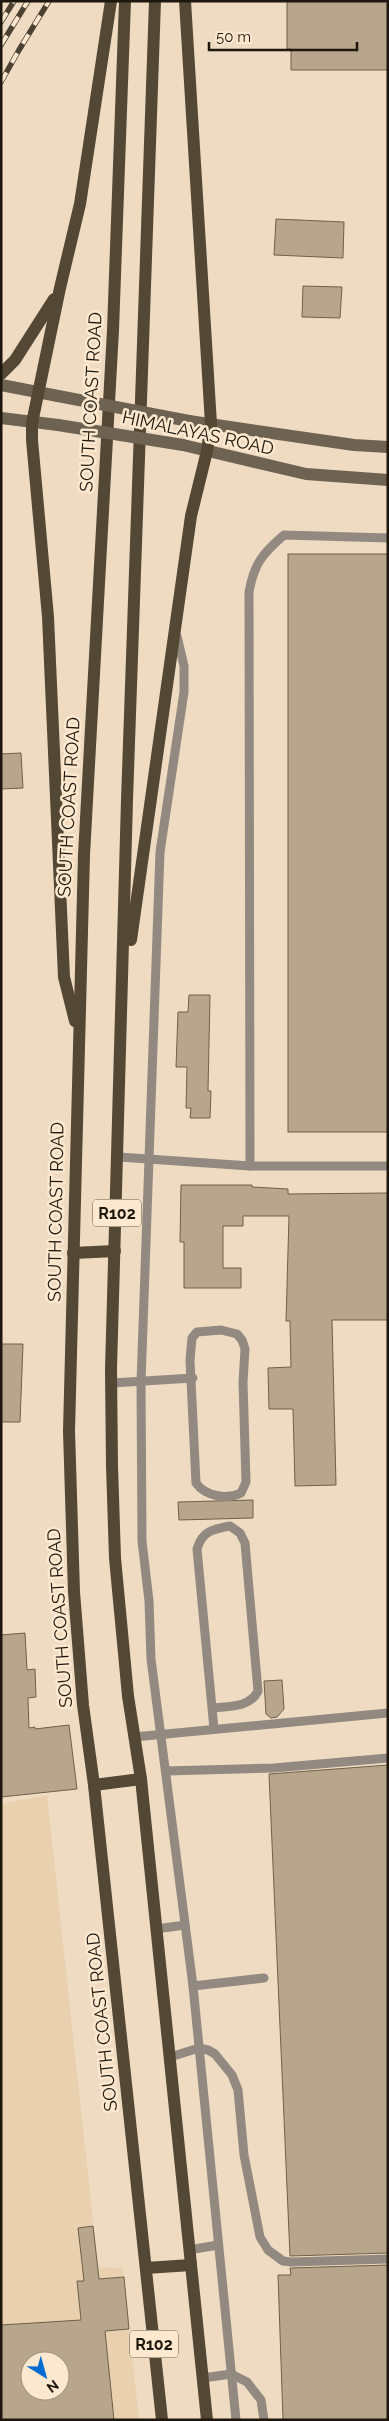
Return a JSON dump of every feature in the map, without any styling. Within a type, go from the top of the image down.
[{"type":"main road","points":[[78,1030],[64,977],[48,617],[32,423],[60,288],[80,204],[111,1]]},
{"type":"main road","name":"SOUTH COAST ROAD","points":[[125,1],[112,350],[88,760],[78,1030],[69,1431],[70,1532],[83,1705],[94,1784],[162,2420]]},
{"type":"main road","name":"R102","points":[[155,1],[127,800],[112,1384],[112,1466],[115,1558],[128,1696],[141,1779],[207,2420]]},
{"type":"main road","points":[[123,992],[191,516],[207,450],[210,424],[185,1]]},
{"type":"main road","points":[[1,374],[15,360],[60,288]]},
{"type":"main road","points":[[73,1253],[116,1251]]},
{"type":"main road","points":[[94,1784],[141,1779]]},
{"type":"main road","points":[[146,2268],[191,2265]]},
{"type":"street","name":"HIMALAYAS ROAD","points":[[1,385],[210,424],[354,446],[388,448]]},
{"type":"street","name":"HIMALAYAS ROAD","points":[[1,418],[183,445],[306,474],[388,480]]},
{"type":"lane","points":[[250,1166],[248,592],[253,570],[265,551],[284,535],[388,538]]},
{"type":"lane","points":[[175,628],[184,666],[184,692],[160,852],[141,1382],[142,1541],[149,1601],[151,1659],[193,1986],[236,2420]]},
{"type":"lane","points":[[119,1157],[250,1166],[388,1166]]},
{"type":"lane","points":[[221,1330],[233,1332],[240,1337],[245,1349],[243,1382],[246,1463],[245,1486],[239,1494],[211,1495],[203,1492],[196,1484],[193,1378],[190,1360],[192,1338],[195,1334],[221,1330]]},
{"type":"lane","points":[[112,1384],[193,1378]]},
{"type":"lane","points":[[212,1708],[249,1703],[255,1698],[258,1691],[245,1543],[240,1532],[230,1526],[210,1530],[199,1539],[197,1549],[214,1730]]},
{"type":"lane","points":[[134,1737],[388,1713]]},
{"type":"lane","points":[[166,1771],[274,1768],[388,1758]]},
{"type":"lane","points":[[156,1929],[186,1925]]},
{"type":"lane","points":[[193,1986],[264,1978]]},
{"type":"lane","points":[[170,2057],[199,2048],[215,2054],[232,2075],[238,2090],[244,2155],[260,2237],[268,2250],[283,2261],[291,2262],[388,2259]]},
{"type":"lane","points":[[190,2250],[218,2245]]},
{"type":"lane","points":[[203,2378],[231,2374],[247,2382],[261,2400],[264,2420]]},
{"type":"shaded area","points":[[47,1795],[98,2267],[123,2268],[139,2420],[1,2420],[1,1804]]},
{"type":"building","points":[[287,1],[388,1],[388,70],[291,70],[291,49],[287,49]]},
{"type":"building","points":[[276,219],[344,222],[343,258],[274,255]]},
{"type":"building","points":[[303,286],[342,287],[340,318],[302,317]]},
{"type":"building","points":[[288,554],[388,554],[388,1132],[288,1132]]},
{"type":"building","points":[[21,753],[23,788],[1,789],[1,754]]},
{"type":"building","points":[[189,995],[210,995],[208,1091],[211,1091],[210,1118],[190,1118],[191,1108],[186,1108],[187,1067],[176,1067],[178,1012],[188,1012]]},
{"type":"building","points":[[181,1185],[252,1185],[252,1187],[288,1189],[288,1194],[388,1193],[388,1320],[332,1320],[336,1485],[295,1486],[293,1409],[269,1409],[268,1368],[291,1367],[290,1321],[286,1321],[289,1216],[243,1216],[243,1226],[223,1226],[223,1268],[241,1268],[241,1288],[184,1288],[184,1242],[180,1242]]},
{"type":"building","points":[[1,1344],[23,1344],[20,1422],[1,1422]]},
{"type":"building","points":[[253,1500],[253,1518],[179,1520],[178,1502]]},
{"type":"building","points":[[25,1633],[27,1670],[35,1669],[36,1697],[28,1698],[29,1728],[69,1725],[77,1789],[1,1797],[1,1635]]},
{"type":"building","points":[[282,1680],[284,1709],[277,1717],[271,1718],[266,1714],[264,1681]]},
{"type":"building","points":[[388,1765],[388,2253],[290,2256],[269,1774]]},
{"type":"building","points":[[93,2226],[99,2279],[124,2277],[129,2329],[105,2331],[114,2420],[1,2420],[1,2325],[81,2320],[77,2281],[84,2281],[78,2228]]},
{"type":"building","points":[[388,2265],[388,2420],[283,2420],[278,2275],[291,2275],[290,2268]]},
{"type":"railway","points":[[1,22],[14,1]]},
{"type":"railway","points":[[1,45],[28,1]]},
{"type":"railway","points":[[1,82],[49,1]]}]
